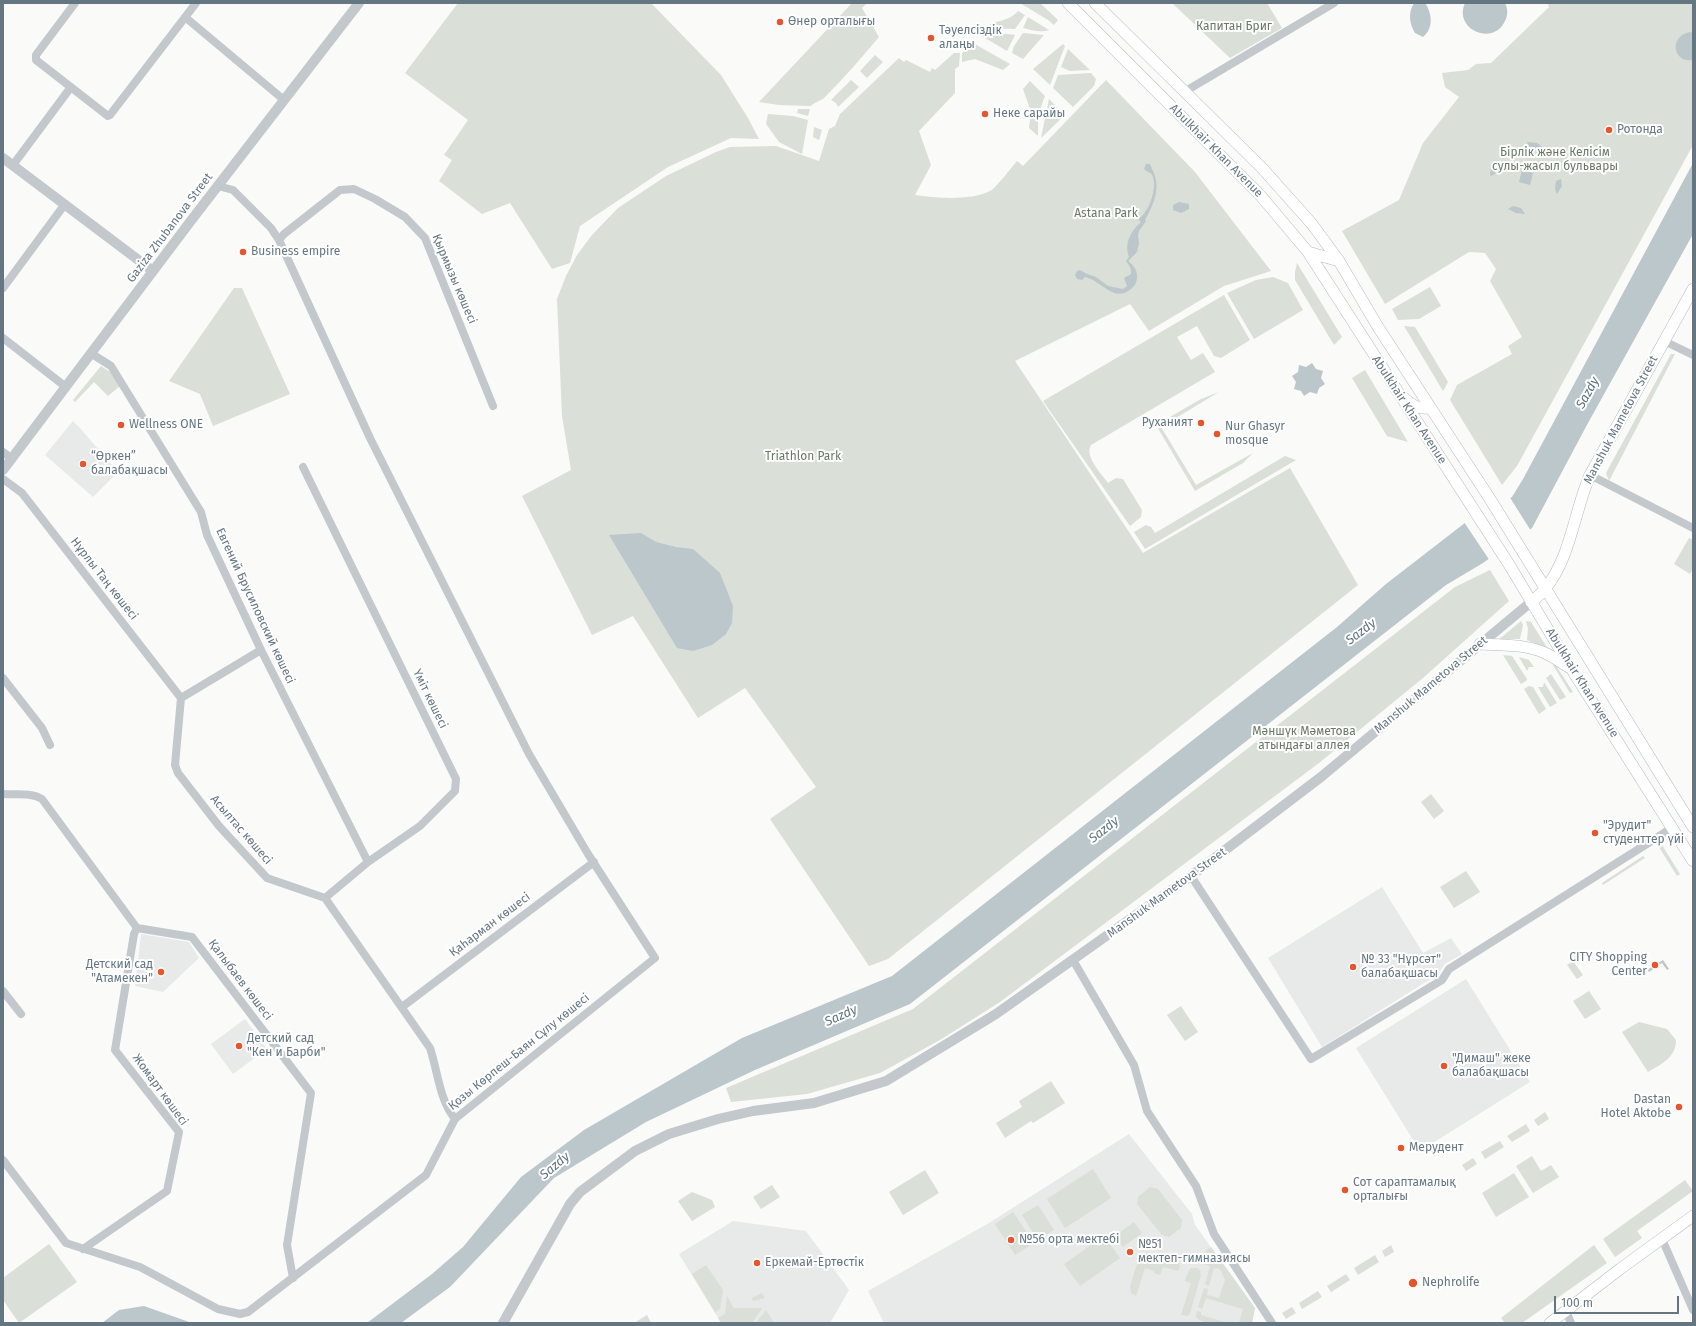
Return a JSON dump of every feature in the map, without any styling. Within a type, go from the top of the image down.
[{"type":"main road","name":"Abulkhair Khan Avenue","points":[[1068,3],[1260,195],[1308,252],[1393,386],[1507,560],[1584,688],[1693,861]]},
{"type":"main road","name":"Abulkhair Khan Avenue","points":[[1095,3],[1262,168],[1312,224],[1339,261],[1371,316],[1490,499],[1693,827]]},
{"type":"main road","points":[[1308,252],[1339,261]]},
{"type":"main road","name":"Manshuk Mametova Street","points":[[1532,602],[1545,590],[1557,572],[1590,475],[1693,289]]},
{"type":"main road","points":[[1393,386],[1409,403],[1422,409],[1430,408]]},
{"type":"main road","points":[[1480,644],[1533,648],[1546,653],[1573,670]]},
{"type":"main road","points":[[1584,688],[1600,678]]},
{"type":"main road","points":[[1630,761],[1646,752]]},
{"type":"main road","points":[[1550,1323],[1693,1216]]},
{"type":"street","points":[[76,3],[36,55],[36,60],[106,115],[110,115],[196,3]]},
{"type":"street","name":"Gaziza Zhubanova Street","points":[[3,470],[92,354],[153,271],[359,3]]},
{"type":"street","points":[[1184,92],[1334,3]]},
{"type":"street","points":[[185,17],[284,100]]},
{"type":"street","points":[[12,165],[71,87]]},
{"type":"street","points":[[3,158],[153,271]]},
{"type":"street","points":[[218,186],[233,190],[271,228],[279,240],[370,438],[425,551],[529,754],[594,862]]},
{"type":"street","name":"Қырмызы көшесі","points":[[279,240],[284,234],[340,190],[354,189],[375,199],[404,217],[425,238],[493,406]]},
{"type":"street","points":[[3,288],[65,204]]},
{"type":"street","points":[[3,338],[66,387]]},
{"type":"street","points":[[1664,341],[1693,355]]},
{"type":"street","name":"Евгений Брусиловский көшесі","points":[[92,354],[111,366],[201,512],[207,535],[261,650],[368,862]]},
{"type":"street","points":[[3,452],[12,459]]},
{"type":"street","name":"Үміт көшесі","points":[[303,467],[456,779],[455,791],[420,826],[368,862],[325,898]]},
{"type":"street","points":[[1590,475],[1693,528]]},
{"type":"street","name":"Нұрлы Таң көшесі","points":[[3,479],[22,493],[181,698]]},
{"type":"street","name":"Manshuk Mametova Street","points":[[503,1323],[570,1204],[580,1192],[639,1148],[669,1134],[718,1119],[753,1111],[814,1103],[886,1081],[996,1014],[1191,876],[1341,761],[1532,602]]},
{"type":"street","points":[[181,698],[261,650]]},
{"type":"street","points":[[3,678],[42,728],[50,745]]},
{"type":"street","name":"Асылтас көшесі","points":[[181,698],[175,764],[178,774],[218,826],[267,878],[325,898]]},
{"type":"street","points":[[3,794],[37,795],[42,799],[137,928]]},
{"type":"street","points":[[1191,876],[1311,1059],[1442,980],[1449,969],[1672,828]]},
{"type":"street","name":"Қозы Көрпеш-Баян Сұлу көшесі","points":[[83,1249],[140,1267],[218,1310],[240,1314],[248,1312],[293,1278],[426,1175],[455,1119],[654,958],[594,862]]},
{"type":"street","name":"Қаһарман көшесі","points":[[402,1007],[594,862]]},
{"type":"street","points":[[325,898],[430,1048],[436,1065],[443,1098],[449,1111],[455,1119]]},
{"type":"street","name":"Жомарт көшесі","points":[[83,1249],[167,1191],[180,1132],[115,1050],[134,934],[137,928]]},
{"type":"street","name":"Қалыбаев көшесі","points":[[137,928],[192,937],[310,1093],[287,1245],[293,1278]]},
{"type":"street","points":[[1073,960],[1134,1065],[1147,1111],[1196,1186],[1214,1234],[1272,1323]]},
{"type":"street","points":[[3,991],[21,1014]]},
{"type":"street","points":[[3,1160],[66,1243],[83,1249]]},
{"type":"street","points":[[1662,1239],[1693,1310]]},
{"type":"street","points":[[1566,1311],[1571,1323]]},
{"type":"shaded area","name":"“Өркен” балабақшасы","points":[[73,421],[118,472],[93,497],[45,455]]},
{"type":"shaded area","name":"№ 33 \"Нұрсәт\" балабақшасы","points":[[1382,887],[1423,953],[1451,938],[1462,954],[1445,964],[1437,975],[1322,1047],[1268,958]]},
{"type":"shaded area","name":"Детский сад \"Атамекен\"","points":[[141,934],[189,942],[199,958],[163,992],[135,986]]},
{"type":"shaded area","name":"\"Димаш\" жеке балабақшасы","points":[[1466,979],[1530,1082],[1420,1151],[1356,1048]]},
{"type":"shaded area","name":"Детский сад \"Кен и Барби\"","points":[[245,1019],[267,1049],[233,1074],[211,1044]]},
{"type":"shaded area","points":[[1129,1134],[1192,1214],[1195,1225],[1255,1308],[1252,1323],[884,1323],[868,1291],[989,1223]]},
{"type":"shaded area","name":"Еркемай-Ертөстік","points":[[733,1221],[806,1231],[849,1290],[830,1323],[721,1323],[679,1254]]},
{"type":"green space","points":[[458,3],[651,3],[721,75],[748,118],[759,139],[731,138],[668,167],[580,226],[570,263],[552,269],[510,203],[482,214],[439,181],[452,160],[444,155],[468,120],[405,73]]},
{"type":"green space","points":[[852,3],[867,3],[862,8],[879,37],[840,82],[824,98],[811,106],[779,105],[759,102]]},
{"type":"green space","points":[[1020,3],[1040,3],[1058,20],[1054,25]]},
{"type":"green space","name":"Капитан Бриг","points":[[1172,3],[1267,3],[1282,28],[1230,58]]},
{"type":"green space","name":"Бірлік және Келісім сулы-жасыл бульвары","points":[[1547,3],[1693,3],[1693,145],[1517,466],[1502,485],[1450,400],[1457,385],[1512,354],[1508,346],[1522,337],[1490,281],[1496,269],[1485,253],[1469,252],[1385,304],[1342,231],[1399,200],[1423,143],[1459,97],[1445,87],[1442,73],[1468,70],[1476,64],[1491,63],[1549,7]]},
{"type":"green space","points":[[1018,11],[1025,15],[1015,29],[986,28],[993,23],[1014,15]]},
{"type":"green space","points":[[1028,17],[1049,30],[1039,31],[1023,28]]},
{"type":"green space","points":[[983,31],[1015,35],[1007,51],[980,35]]},
{"type":"green space","points":[[1023,33],[1044,35],[1023,59],[1012,53],[1014,46]]},
{"type":"green space","points":[[973,43],[1010,64],[1003,70],[975,59],[962,62],[962,53]]},
{"type":"green space","points":[[1063,44],[1065,46],[1050,85],[1033,69]]},
{"type":"green space","points":[[1068,49],[1090,70],[1070,71],[1061,67]]},
{"type":"green space","name":"Triathlon Park","points":[[954,53],[960,53],[959,66],[955,69],[955,93],[919,131],[931,165],[915,195],[953,198],[973,196],[990,191],[1000,182],[1017,161],[1023,166],[1106,80],[1195,172],[1271,271],[1224,286],[1149,331],[1130,304],[1015,361],[1143,553],[1290,468],[1358,585],[888,959],[869,966],[770,819],[816,787],[745,688],[698,718],[633,616],[592,635],[522,496],[571,470],[562,416],[557,299],[566,276],[577,255],[592,235],[618,208],[666,176],[716,152],[730,147],[776,146],[819,161],[829,129],[835,126],[840,114],[899,58],[904,62],[906,60],[930,72],[932,68],[935,70]]},
{"type":"green space","points":[[875,55],[883,62],[867,78],[860,71]]},
{"type":"green space","points":[[1091,73],[1096,79],[1094,86],[1073,107],[1053,88],[1058,75]]},
{"type":"green space","points":[[851,80],[859,87],[838,107],[836,103],[831,100]]},
{"type":"green space","points":[[1030,81],[1045,96],[1038,115],[1038,136],[1029,128],[1031,112],[1023,89]]},
{"type":"green space","points":[[1049,99],[1065,115],[1041,138]]},
{"type":"green space","points":[[798,109],[810,109],[808,116],[797,113]]},
{"type":"green space","points":[[768,114],[793,116],[808,120],[802,154],[779,142],[766,124]]},
{"type":"green space","points":[[814,127],[822,130],[819,140],[813,137]]},
{"type":"green space","points":[[1297,263],[1342,337],[1334,345],[1295,280]]},
{"type":"green space","points":[[1273,277],[1288,283],[1303,310],[1254,339],[1227,293],[1256,280]]},
{"type":"green space","points":[[1430,287],[1441,306],[1419,319],[1398,320],[1392,309]]},
{"type":"green space","points":[[234,288],[242,288],[290,394],[213,426],[200,394],[169,381]]},
{"type":"green space","points":[[1224,295],[1250,340],[1221,358],[1214,356],[1197,326],[1177,337],[1191,360],[1203,353],[1215,372],[1091,445],[1089,449],[1091,459],[1108,483],[1116,478],[1123,479],[1142,510],[1141,517],[1130,526],[1043,401]]},
{"type":"green space","points":[[1404,326],[1415,327],[1448,382],[1443,391]]},
{"type":"green space","points":[[1671,354],[1675,354],[1609,481],[1606,473]]},
{"type":"green space","points":[[101,366],[113,374],[120,386],[108,396],[94,382],[75,402],[73,400]]},
{"type":"green space","points":[[1365,370],[1408,442],[1387,436],[1352,378]]},
{"type":"green space","points":[[1219,392],[1161,427],[1196,485],[1253,453],[1243,463],[1195,491],[1156,425],[1201,399]]},
{"type":"green space","points":[[1285,456],[1296,460],[1145,549],[1134,532],[1146,525],[1151,527],[1155,533]]},
{"type":"green space","points":[[1689,538],[1693,540],[1693,569],[1690,574],[1674,564]]},
{"type":"green space","name":"Мәншүк Мәметова атындағы аллея","points":[[1490,570],[1509,601],[1423,678],[1319,763],[1000,1002],[940,1040],[880,1073],[807,1094],[731,1102],[726,1088],[913,1009],[1455,587]]},
{"type":"green space","points":[[1521,621],[1523,625],[1520,639],[1506,639],[1497,641]]},
{"type":"green space","points":[[1526,621],[1531,622],[1548,649],[1527,640],[1528,629]]},
{"type":"green space","points":[[1503,655],[1512,656],[1527,679],[1526,681],[1521,684]]},
{"type":"green space","points":[[1519,657],[1529,660],[1534,667],[1529,667],[1527,671]]},
{"type":"green space","points":[[1555,664],[1573,692],[1570,693],[1553,665]]},
{"type":"green space","points":[[1551,674],[1566,697],[1560,700],[1546,678]]},
{"type":"green space","points":[[1544,682],[1557,703],[1550,707],[1538,687],[1543,687]]},
{"type":"green space","points":[[1529,686],[1533,687],[1546,709],[1539,714],[1524,689]]},
{"type":"green space","points":[[1431,794],[1444,811],[1434,819],[1421,802]]},
{"type":"green space","points":[[1662,845],[1680,874],[1677,876],[1659,847]]},
{"type":"green space","points":[[1643,856],[1645,858],[1603,885],[1602,883]]},
{"type":"green space","points":[[1466,871],[1480,892],[1454,908],[1440,887]]},
{"type":"green space","points":[[1573,961],[1583,975],[1577,979],[1567,965]]},
{"type":"green space","points":[[1589,991],[1601,1009],[1585,1019],[1573,1001]]},
{"type":"green space","points":[[1181,1006],[1198,1032],[1185,1041],[1167,1015]]},
{"type":"green space","points":[[1639,1022],[1667,1029],[1676,1040],[1671,1056],[1648,1072],[1622,1032]]},
{"type":"green space","points":[[1051,1081],[1065,1103],[1033,1123],[1031,1121],[1005,1138],[996,1123],[1022,1107],[1019,1101]]},
{"type":"green space","points":[[1545,1112],[1549,1119],[1538,1126],[1534,1120]]},
{"type":"green space","points":[[1526,1124],[1530,1131],[1512,1142],[1507,1136]]},
{"type":"green space","points":[[1500,1141],[1504,1147],[1485,1159],[1481,1152]]},
{"type":"green space","points":[[1532,1156],[1541,1171],[1551,1165],[1559,1177],[1533,1193],[1516,1166]]},
{"type":"green space","points":[[1473,1158],[1477,1164],[1466,1171],[1462,1165]]},
{"type":"green space","points":[[1093,1169],[1111,1198],[1065,1228],[1047,1199]]},
{"type":"green space","points":[[925,1170],[939,1193],[903,1215],[889,1192]]},
{"type":"green space","points":[[1514,1173],[1529,1197],[1496,1217],[1482,1193]]},
{"type":"green space","points":[[1685,1180],[1693,1191],[1637,1231],[1642,1238],[1615,1257],[1603,1239]]},
{"type":"green space","points":[[772,1185],[780,1197],[761,1209],[753,1197]]},
{"type":"green space","points":[[1150,1187],[1158,1189],[1182,1220],[1181,1228],[1169,1237],[1162,1235],[1137,1204],[1138,1197]]},
{"type":"green space","points":[[692,1192],[712,1200],[715,1207],[692,1221],[678,1201]]},
{"type":"green space","points":[[1038,1205],[1054,1230],[1038,1240],[1022,1215]]},
{"type":"green space","points":[[1013,1212],[1034,1243],[1015,1255],[995,1224]]},
{"type":"green space","points":[[1134,1222],[1142,1233],[1123,1247],[1115,1236]]},
{"type":"green space","points":[[1104,1236],[1120,1258],[1080,1286],[1064,1264]]},
{"type":"green space","points":[[49,1244],[77,1282],[19,1323],[3,1300],[3,1278]]},
{"type":"green space","points":[[1391,1245],[1394,1252],[1385,1257],[1382,1251]]},
{"type":"green space","points":[[1594,1245],[1607,1263],[1522,1323],[1505,1323],[1501,1318]]},
{"type":"green space","points":[[1211,1247],[1255,1308],[1252,1323],[1239,1323],[1243,1309],[1206,1298],[1202,1309],[1198,1307],[1204,1288],[1208,1289],[1207,1295],[1219,1298],[1225,1280],[1220,1269],[1214,1268],[1209,1286],[1205,1284],[1210,1266],[1185,1258],[1186,1254],[1203,1260],[1206,1251]]},
{"type":"green space","points":[[1147,1252],[1178,1262],[1180,1266],[1178,1271],[1163,1267],[1160,1275],[1145,1268],[1136,1296],[1131,1293],[1130,1287],[1138,1262]]},
{"type":"green space","points":[[1375,1255],[1379,1262],[1358,1275],[1354,1268]]},
{"type":"green space","points":[[706,1265],[723,1290],[720,1309],[715,1312],[692,1274]]},
{"type":"green space","points":[[1191,1268],[1197,1268],[1200,1270],[1201,1275],[1188,1316],[1181,1315],[1191,1283],[1185,1281]]},
{"type":"green space","points":[[1346,1274],[1350,1280],[1331,1292],[1327,1286]]},
{"type":"green space","points":[[1318,1291],[1322,1297],[1302,1309],[1299,1303]]},
{"type":"green space","points":[[762,1293],[765,1298],[753,1301],[752,1298]]},
{"type":"green space","points":[[727,1296],[734,1308],[762,1308],[752,1323],[721,1323],[718,1318],[725,1314]]},
{"type":"green space","points":[[1292,1307],[1296,1313],[1286,1319],[1282,1313]]},
{"type":"green space","points":[[766,1310],[774,1323],[756,1323]]},
{"type":"green space","points":[[1197,1311],[1201,1312],[1201,1315],[1228,1323],[1210,1323],[1199,1320],[1196,1317]]},
{"type":"green space","points":[[647,1315],[651,1323],[634,1323]]},
{"type":"water","points":[[1414,3],[1425,3],[1429,11],[1431,20],[1430,25],[1427,33],[1423,37],[1415,33],[1411,26],[1410,14]]},
{"type":"water","points":[[1465,3],[1505,3],[1507,8],[1506,19],[1499,29],[1492,33],[1484,34],[1476,32],[1469,27],[1464,20],[1463,12]]},
{"type":"water","points":[[1690,32],[1693,33],[1693,60],[1686,60],[1677,54],[1676,43],[1683,34]]},
{"type":"water","points":[[1527,142],[1537,143],[1542,147],[1537,150],[1533,147],[1529,147]]},
{"type":"water","points":[[1495,160],[1497,165],[1495,174],[1490,176],[1491,167]]},
{"type":"water","name":"Sazdy","points":[[1693,163],[1693,234],[1588,423],[1532,528],[1483,563],[1446,585],[910,1004],[755,1070],[646,1122],[554,1178],[450,1287],[401,1323],[367,1323],[432,1274],[463,1247],[521,1177],[584,1130],[742,1038],[892,976],[1337,627],[1386,584],[1470,519],[1512,497]]},
{"type":"water","points":[[1146,164],[1151,166],[1153,171],[1156,190],[1154,202],[1145,220],[1146,221],[1139,231],[1137,252],[1128,261],[1133,266],[1137,275],[1135,285],[1122,294],[1110,291],[1092,279],[1085,277],[1082,280],[1077,279],[1075,275],[1077,271],[1080,270],[1096,277],[1108,286],[1123,289],[1127,286],[1124,278],[1131,274],[1130,267],[1126,261],[1129,257],[1127,247],[1129,238],[1141,222],[1138,219],[1146,212],[1149,206],[1154,188],[1151,173],[1144,169]]},
{"type":"water","points":[[1522,170],[1533,173],[1530,185],[1519,182]]},
{"type":"water","points":[[1561,179],[1562,186],[1557,194],[1555,189],[1556,181]]},
{"type":"water","points":[[1179,202],[1189,204],[1189,209],[1181,213],[1173,210],[1173,205]]},
{"type":"water","points":[[1513,206],[1521,208],[1525,214],[1516,213],[1508,209]]},
{"type":"water","points":[[1312,363],[1316,369],[1323,371],[1321,378],[1325,384],[1319,388],[1317,394],[1310,392],[1304,396],[1301,391],[1294,389],[1296,382],[1292,376],[1298,372],[1299,365],[1306,367]]},
{"type":"water","points":[[641,533],[656,542],[693,549],[720,573],[733,606],[732,623],[726,634],[712,645],[693,651],[677,648],[609,535]]},
{"type":"water","points":[[1663,960],[1669,969],[1667,970],[1662,963],[1649,972],[1647,970]]},
{"type":"water","points":[[144,1306],[192,1323],[102,1323],[119,1310]]},
{"type":"pier","points":[[1509,496],[1531,531],[1490,561],[1464,522],[1469,517]]},
{"type":"place","name":"Өнер орталығы","points":[[780,22]]},
{"type":"place","name":"Тәуелсіздік алаңы","points":[[931,38]]},
{"type":"place","name":"Неке сарайы","points":[[985,114]]},
{"type":"place","name":"Ротонда","points":[[1609,130]]},
{"type":"place","name":"Business empire","points":[[243,252]]},
{"type":"place","name":"Руханият","points":[[1201,423]]},
{"type":"place","name":"Wellness ONE","points":[[121,425]]},
{"type":"place","name":"Nur Ghasyr mosque","points":[[1217,434]]},
{"type":"place","name":"“Өркен” балабақшасы","points":[[83,464]]},
{"type":"place","name":"\"Эрудит\" студенттер үйі","points":[[1595,833]]},
{"type":"place","name":"CITY Shopping Center","points":[[1655,965]]},
{"type":"place","name":"№ 33 \"Нұрсәт\" балабақшасы","points":[[1353,967]]},
{"type":"place","name":"Детский сад \"Атамекен\"","points":[[161,972]]},
{"type":"place","name":"Детский сад \"Кен и Барби\"","points":[[239,1046]]},
{"type":"place","name":"\"Димаш\" жеке балабақшасы","points":[[1444,1066]]},
{"type":"place","name":"Dastan Hotel Aktobe","points":[[1679,1107]]},
{"type":"place","name":"Мерудент","points":[[1401,1148]]},
{"type":"place","name":"Сот сараптамалық орталығы","points":[[1345,1190]]},
{"type":"place","name":"№56 орта мектебі","points":[[1011,1240]]},
{"type":"place","name":"№51 мектеп-гимназиясы","points":[[1130,1252]]},
{"type":"place","name":"Еркемай-Ертөстік","points":[[757,1263]]},
{"type":"place","name":"Nephrolife","points":[[1413,1283]]},
{"type":"park label","name":"Astana Park","points":[[1106,214]]}]
